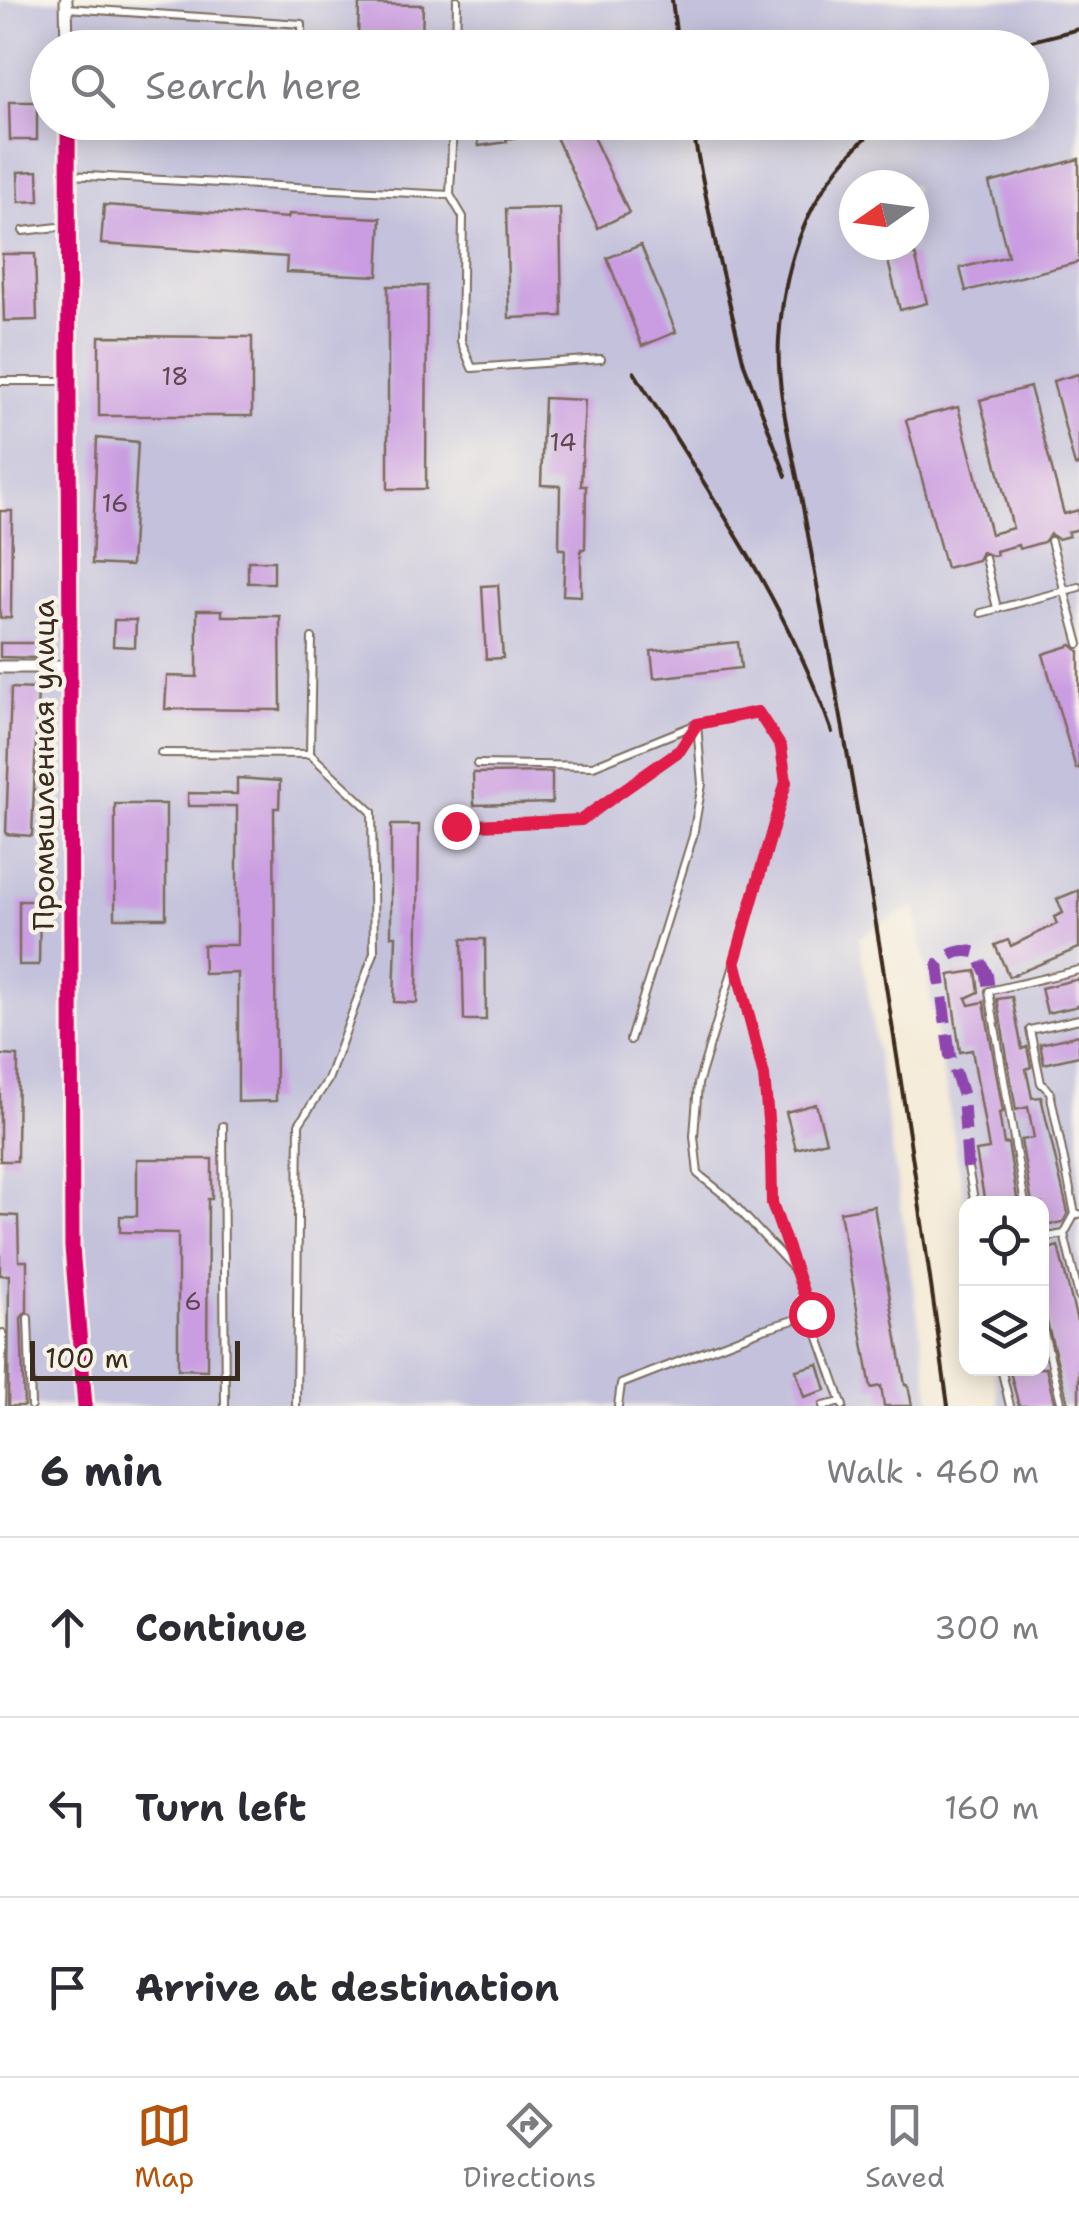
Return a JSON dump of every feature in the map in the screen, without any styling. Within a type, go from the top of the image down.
[{"type":"street","points":[[66,4],[67,30]]},
{"type":"street","name":"Промышленная улица","points":[[69,140],[72,1247],[84,1406]]},
{"type":"street","points":[[0,666],[70,666]]},
{"type":"lane","points":[[456,30],[457,0]]},
{"type":"lane","points":[[66,4],[302,24],[302,30]]},
{"type":"lane","points":[[452,140],[450,195],[463,217],[461,341],[472,368],[601,358]]},
{"type":"lane","points":[[70,175],[450,195]]},
{"type":"lane","points":[[24,232],[71,226]]},
{"type":"lane","points":[[0,382],[70,380]]},
{"type":"lane","points":[[1051,541],[1078,644]]},
{"type":"lane","points":[[984,558],[997,608]]},
{"type":"lane","points":[[981,613],[1079,587]]},
{"type":"lane","points":[[310,754],[312,638]]},
{"type":"lane","points":[[477,764],[593,766],[697,724],[758,712],[781,747],[786,782],[698,1084],[694,1136],[698,1174],[727,1197],[796,1270]]},
{"type":"lane","points":[[456,826],[581,820],[680,750],[697,724]]},
{"type":"lane","points":[[630,1040],[692,836],[702,784],[697,724]]},
{"type":"lane","points":[[161,753],[310,754],[372,812],[374,953],[328,1080],[298,1124],[296,1406]]},
{"type":"lane","points":[[735,961],[764,1076],[772,1203],[842,1404],[824,1406]]},
{"type":"lane","points":[[1024,1196],[989,991],[1079,970]]},
{"type":"lane","points":[[1079,1019],[1030,1030],[1041,1083],[1050,1092],[1077,1214],[1064,1234],[1079,1296]]},
{"type":"lane","points":[[223,1126],[226,1406]]},
{"type":"lane","points":[[968,1168],[973,1196]]},
{"type":"lane","points":[[1049,1237],[1064,1234]]},
{"type":"lane","points":[[618,1406],[621,1384],[811,1314]]},
{"type":"lane","points":[[28,1318],[31,1406]]},
{"type":"lane","points":[[1,1406],[3,1333]]},
{"type":"lane","points":[[1049,1353],[1062,1406]]},
{"type":"lane","points":[[1003,1376],[1010,1406]]},
{"type":"shaded area","points":[[0,0],[1079,0],[1079,1406],[999,1406],[994,1376],[1049,1376],[1049,1196],[964,1196],[915,906],[859,937],[932,1406],[0,1406]]},
{"type":"building","points":[[359,4],[423,5],[422,30],[358,30]]},
{"type":"building","points":[[9,102],[30,102],[30,140],[10,140]]},
{"type":"building","points":[[478,140],[507,142],[479,146]]},
{"type":"building","points":[[557,140],[595,140],[629,213],[598,228]]},
{"type":"building","points":[[1079,159],[1079,262],[966,291],[960,268],[1008,256],[989,183]]},
{"type":"building","points":[[38,171],[39,201],[19,202],[18,172]]},
{"type":"building","points":[[104,205],[288,218],[289,214],[381,218],[378,276],[286,272],[287,257],[101,244]]},
{"type":"building","points":[[560,208],[562,316],[509,318],[506,209]]},
{"type":"building","points":[[641,245],[676,332],[642,346],[607,258]]},
{"type":"building","points":[[2,254],[35,254],[37,320],[4,321]]},
{"type":"building","points":[[916,260],[927,303],[900,310],[888,261]]},
{"type":"building","points":[[388,286],[427,286],[426,489],[388,489]]},
{"type":"building","points":[[99,336],[252,337],[252,416],[99,416]]},
{"type":"building","points":[[1079,374],[1079,465],[1075,466],[1053,381]]},
{"type":"building","points":[[1030,387],[1064,514],[1079,510],[1079,529],[1058,539],[1050,534],[1044,542],[996,551],[997,555],[982,552],[978,560],[946,568],[906,420],[958,407],[991,534],[1013,528],[980,400]]},
{"type":"building","points":[[544,398],[585,400],[581,486],[586,486],[585,549],[581,549],[581,596],[563,595],[565,549],[559,549],[560,486],[541,485]]},
{"type":"building","points":[[97,438],[138,442],[131,566],[92,564]]},
{"type":"building","points":[[0,511],[12,511],[11,618],[0,618]]},
{"type":"building","points":[[248,561],[274,561],[274,583],[248,583]]},
{"type":"building","points":[[498,585],[503,658],[486,659],[482,586]]},
{"type":"building","points":[[197,610],[222,610],[222,616],[280,616],[281,710],[165,709],[167,676],[197,677]]},
{"type":"building","points":[[114,620],[136,620],[135,647],[113,646]]},
{"type":"building","points":[[738,642],[741,668],[654,678],[651,651]]},
{"type":"building","points":[[0,643],[36,643],[36,658],[0,657]]},
{"type":"building","points":[[1072,645],[1079,651],[1076,769],[1043,654]]},
{"type":"building","points":[[11,688],[38,689],[32,836],[6,834]]},
{"type":"building","points":[[552,772],[552,803],[474,805],[473,773]]},
{"type":"building","points":[[237,778],[280,781],[279,808],[274,808],[276,1101],[238,1102],[238,973],[204,974],[203,945],[237,945],[237,806],[188,806],[188,793],[237,794]]},
{"type":"building","points":[[115,804],[166,804],[166,918],[115,918]]},
{"type":"building","points":[[391,825],[419,825],[417,1003],[394,1002],[396,936],[391,936]]},
{"type":"building","points":[[1079,890],[1079,948],[1009,977],[995,945],[1008,940],[1011,946],[1057,924],[1054,917],[1063,913],[1057,899]]},
{"type":"building","points":[[19,901],[40,901],[39,965],[19,965]]},
{"type":"building","points":[[462,939],[485,939],[486,1020],[464,1020]]},
{"type":"building","points":[[976,971],[979,992],[966,998],[969,1005],[984,1002],[1003,1112],[999,1113],[1004,1144],[1008,1143],[1017,1196],[984,1196],[976,1151],[989,1149],[972,1050],[960,1052],[949,975]]},
{"type":"building","points":[[1079,979],[1079,1006],[1047,1013],[1041,988]]},
{"type":"building","points":[[1012,997],[1022,1049],[1027,1047],[1031,1067],[1026,1069],[1032,1098],[1041,1097],[1068,1213],[1063,1222],[1049,1225],[1049,1196],[1031,1196],[1021,1140],[1034,1138],[1028,1107],[1016,1110],[997,999]]},
{"type":"building","points":[[1079,1035],[1079,1056],[1044,1064],[1040,1044]]},
{"type":"building","points":[[0,1055],[18,1056],[17,1161],[0,1161]]},
{"type":"building","points":[[816,1104],[826,1141],[796,1149],[786,1112]]},
{"type":"building","points":[[137,1159],[212,1159],[212,1199],[208,1199],[207,1370],[178,1369],[178,1233],[120,1232],[120,1216],[137,1216]]},
{"type":"building","points":[[874,1206],[912,1406],[884,1406],[881,1386],[871,1388],[840,1212]]},
{"type":"building","points":[[0,1215],[18,1216],[19,1261],[27,1261],[27,1311],[21,1318],[24,1406],[8,1406],[9,1275],[0,1275]]},
{"type":"building","points":[[1058,1246],[1079,1329],[1079,1406],[1069,1406],[1049,1330],[1049,1249]]},
{"type":"building","points":[[818,1364],[826,1390],[804,1397],[796,1370]]},
{"type":"building","points":[[1011,1376],[1048,1376],[1055,1406],[1019,1406]]},
{"type":"railway","points":[[672,0],[676,30]]},
{"type":"railway","points":[[1049,37],[1079,29]]},
{"type":"railway","points":[[695,140],[744,364],[786,476]]},
{"type":"railway","points":[[864,140],[822,192],[796,246],[782,307],[780,378],[884,971],[948,1406]]},
{"type":"railway","points":[[634,372],[768,591],[832,732]]},
{"type":"marked path","points":[[968,1168],[963,1096],[950,1056],[938,965],[956,953],[977,953],[989,991]]},
{"type":"cycle path","points":[[68,140],[72,1247],[85,1406]]},
{"type":"route","points":[[456,826],[581,820],[680,750],[697,724],[758,712],[781,747],[786,782],[735,961],[764,1076],[772,1203],[811,1314]]}]
